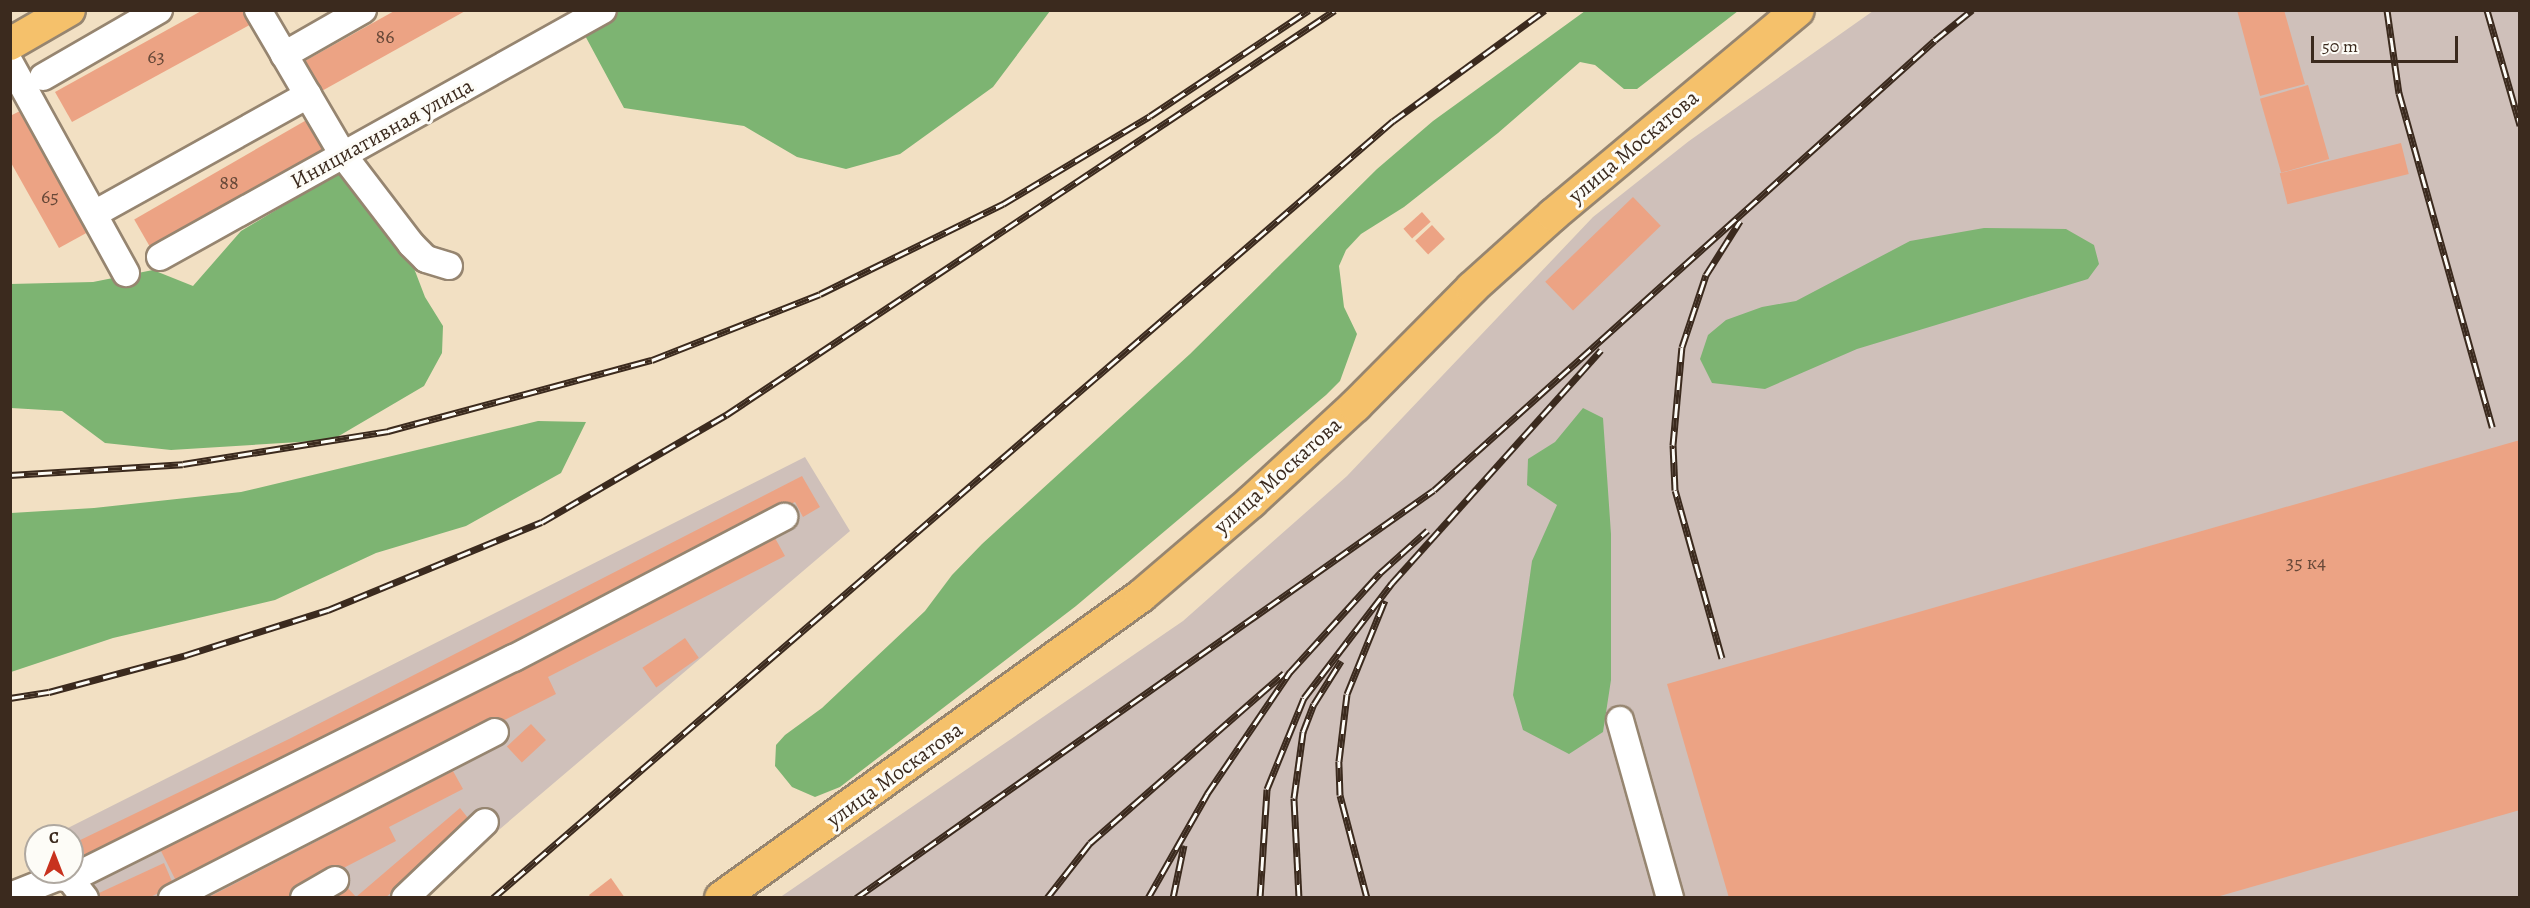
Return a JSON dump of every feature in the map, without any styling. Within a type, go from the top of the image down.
[{"type":"main road","points":[[10,44],[40,18],[69,10]]},
{"type":"main road","name":"улица Москатова","points":[[721,897],[1142,596],[1329,430],[1472,288],[1536,230],[1798,10]]},
{"type":"street","points":[[43,77],[159,10]]},
{"type":"street","points":[[284,55],[363,10]]},
{"type":"street","name":"Инициативная улица","points":[[160,257],[603,10]]},
{"type":"street","points":[[263,12],[284,55],[343,155],[411,244],[426,259],[448,266]]},
{"type":"street","points":[[10,63],[126,273]]},
{"type":"street","points":[[94,214],[308,95]]},
{"type":"street","points":[[10,896],[58,877],[78,888],[784,517]]},
{"type":"street","points":[[1620,720],[1670,897]]},
{"type":"street","points":[[172,897],[495,732]]},
{"type":"street","points":[[405,897],[485,822]]},
{"type":"street","points":[[304,897],[335,880],[314,897]]},
{"type":"shaded area","points":[[1873,11],[2519,11],[2519,897],[779,898],[1183,621],[1347,476],[1593,217],[1689,141]]},
{"type":"shaded area","points":[[805,457],[850,531],[420,897],[75,897],[74,884],[84,884],[84,824],[76,824]]},
{"type":"green space","points":[[591,10],[1050,11],[993,87],[900,154],[846,169],[797,157],[744,126],[624,108],[582,30]]},
{"type":"green space","points":[[1585,11],[1738,11],[1637,89],[1624,89],[1595,65],[1580,62],[1498,133],[1404,207],[1361,234],[1346,250],[1339,266],[1344,307],[1357,334],[1340,381],[1326,395],[1076,606],[840,787],[815,797],[792,787],[775,766],[776,745],[785,735],[822,708],[925,611],[952,575],[982,544],[1190,354],[1377,169],[1433,121]]},
{"type":"green space","points":[[363,162],[381,182],[425,297],[443,326],[442,353],[424,386],[332,440],[171,450],[105,443],[62,411],[11,408],[10,284],[93,282],[153,270],[193,286],[241,231],[331,177]]},
{"type":"green space","points":[[1984,228],[2066,229],[2094,245],[2099,264],[2088,279],[1857,349],[1765,389],[1712,383],[1700,359],[1708,335],[1726,320],[1762,307],[1796,301],[1910,241]]},
{"type":"green space","points":[[1583,408],[1603,418],[1611,534],[1611,680],[1603,732],[1569,754],[1523,730],[1513,695],[1532,561],[1557,505],[1527,485],[1528,459],[1555,442]]},
{"type":"green space","points":[[538,421],[586,422],[561,473],[466,526],[376,553],[275,600],[113,638],[11,672],[11,513],[94,508],[241,492]]},
{"type":"building","points":[[203,10],[251,10],[257,21],[72,122],[55,92]]},
{"type":"building","points":[[396,10],[467,10],[320,92],[303,62]]},
{"type":"building","points":[[2237,10],[2284,10],[2305,84],[2260,96]]},
{"type":"building","points":[[2308,85],[2329,159],[2281,173],[2260,99]]},
{"type":"building","points":[[22,110],[90,231],[59,248],[10,161],[10,116]]},
{"type":"building","points":[[310,118],[327,147],[151,249],[134,220]]},
{"type":"building","points":[[2401,143],[2409,174],[2287,204],[2280,173]]},
{"type":"building","points":[[1633,197],[1661,226],[1573,311],[1545,282]]},
{"type":"building","points":[[1422,212],[1431,222],[1412,238],[1403,229]]},
{"type":"building","points":[[1432,225],[1445,239],[1428,255],[1415,241]]},
{"type":"building","points":[[2520,440],[2520,810],[2213,898],[1729,898],[1667,684]]},
{"type":"building","points":[[802,476],[820,507],[803,517],[795,502],[298,756],[84,859],[84,838],[289,739]]},
{"type":"building","points":[[775,538],[785,556],[548,677],[556,694],[178,885],[160,849]]},
{"type":"building","points":[[685,638],[699,658],[656,687],[642,668]]},
{"type":"building","points":[[531,724],[546,740],[522,763],[507,747]]},
{"type":"building","points":[[453,771],[463,789],[389,827],[396,841],[285,898],[207,898]]},
{"type":"building","points":[[460,808],[472,823],[385,898],[331,898],[345,885],[356,897]]},
{"type":"building","points":[[164,863],[174,886],[148,898],[101,898],[99,893]]},
{"type":"building","points":[[611,878],[625,898],[591,898],[589,895]]},
{"type":"railway","points":[[10,475],[183,464],[388,431],[652,360],[820,294],[1003,204],[1150,116],[1309,10]]},
{"type":"railway","points":[[10,698],[49,692],[186,655],[328,610],[542,522],[726,415],[1335,10]]},
{"type":"railway","points":[[493,898],[1393,121],[1545,10]]},
{"type":"railway","points":[[856,898],[1434,490],[1935,40],[1972,10]]},
{"type":"railway","points":[[2387,10],[2399,93],[2492,427]]},
{"type":"railway","points":[[2487,10],[2520,125]]},
{"type":"railway","points":[[1722,658],[1675,490],[1673,445],[1682,347],[1706,275],[1740,221]]},
{"type":"railway","points":[[1260,898],[1267,789],[1304,698],[1392,583],[1601,350]]},
{"type":"railway","points":[[1148,898],[1207,794],[1290,672],[1380,573],[1428,530]]},
{"type":"railway","points":[[1367,898],[1340,795],[1339,761],[1347,694],[1385,600]]},
{"type":"railway","points":[[1299,898],[1294,798],[1303,732],[1314,704],[1341,661]]},
{"type":"railway","points":[[1047,898],[1090,843],[1284,673]]},
{"type":"railway","points":[[1173,898],[1184,845]]}]
